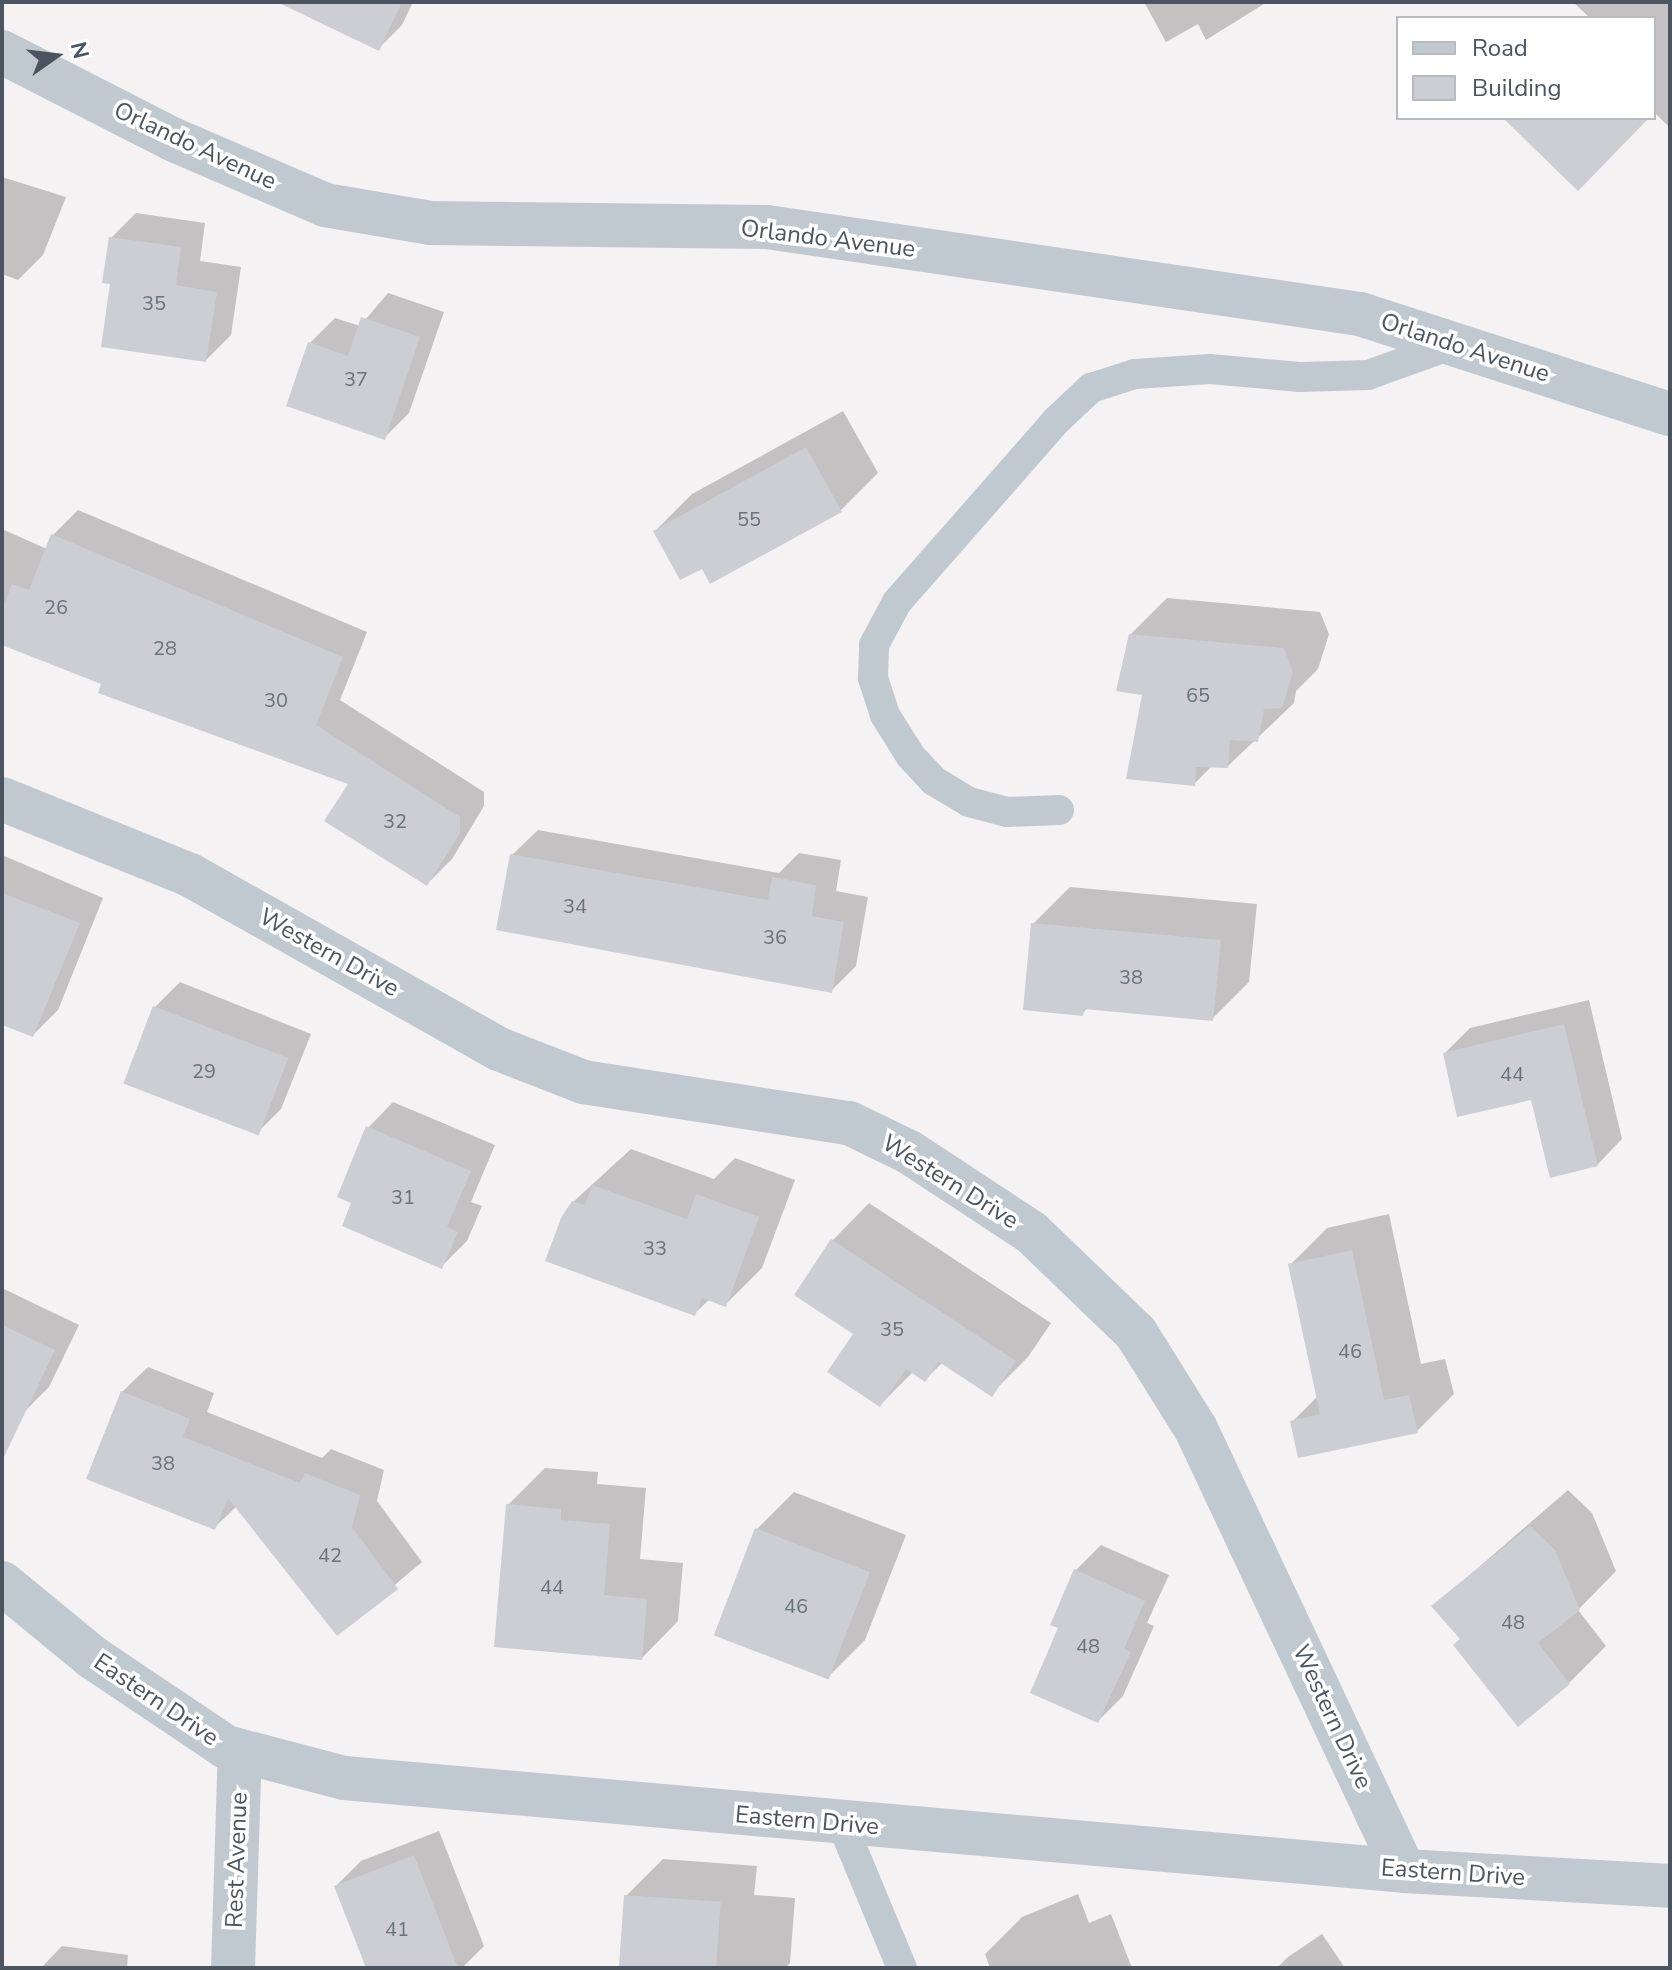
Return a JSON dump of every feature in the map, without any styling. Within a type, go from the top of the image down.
[{"type":"street","name":"Orlando Avenue","points":[[2,52],[172,139],[325,205],[430,223],[767,227],[1360,314],[1670,414]]},
{"type":"street","name":"Western Drive","points":[[2,799],[190,875],[499,1049],[583,1082],[849,1123],[909,1152],[1031,1232],[1136,1333],[1196,1429],[1404,1871]]},
{"type":"street","name":"Eastern Drive","points":[[2,1583],[92,1657],[226,1747],[344,1778],[1404,1871],[1670,1886]]},
{"type":"street","name":"Rest Avenue","points":[[233,1968],[240,1751]]},
{"type":"lane","points":[[1059,810],[1007,812],[969,802],[934,781],[910,755],[885,715],[873,678],[874,645],[897,602],[1057,420],[1091,388],[1135,374],[1210,369],[1300,377],[1368,375],[1454,344]]},
{"type":"lane","points":[[842,1824],[902,1968]]},
{"type":"building","points":[[277,2],[402,2],[379,51]]},
{"type":"building","points":[[1505,120],[1647,120],[1578,191]]},
{"type":"building","points":[[109,237],[181,247],[176,285],[217,292],[206,362],[101,347],[110,284],[102,283]]},
{"type":"building","points":[[361,317],[420,337],[385,440],[286,406],[308,342],[348,356]]},
{"type":"building","points":[[806,447],[842,512],[710,584],[702,569],[680,580],[653,531]]},
{"type":"building","points":[[51,534],[343,657],[316,725],[460,817],[460,833],[427,886],[324,821],[348,784],[98,693],[101,684],[2,645],[2,610],[12,584],[29,590]]},
{"type":"building","points":[[1129,634],[1284,648],[1293,672],[1282,708],[1264,709],[1258,742],[1230,740],[1228,768],[1196,767],[1195,786],[1126,779],[1142,695],[1116,691]]},
{"type":"building","points":[[510,854],[768,900],[772,877],[816,885],[812,916],[844,922],[832,993],[496,930]]},
{"type":"building","points":[[2,893],[80,923],[33,1037],[2,1025]]},
{"type":"building","points":[[1031,923],[1221,940],[1213,1021],[1084,1009],[1083,1016],[1023,1010]]},
{"type":"building","points":[[153,1006],[288,1058],[259,1135],[123,1083]]},
{"type":"building","points":[[1564,1024],[1598,1166],[1550,1178],[1531,1100],[1457,1117],[1443,1053]]},
{"type":"building","points":[[366,1126],[471,1171],[447,1227],[458,1232],[442,1269],[342,1226],[351,1203],[337,1197]]},
{"type":"building","points":[[592,1185],[687,1219],[696,1194],[759,1217],[726,1307],[702,1298],[695,1316],[545,1261],[561,1218],[572,1201],[585,1205]]},
{"type":"building","points":[[831,1239],[1016,1361],[992,1397],[939,1362],[925,1382],[906,1369],[880,1407],[827,1372],[853,1334],[794,1295]]},
{"type":"building","points":[[1352,1250],[1384,1400],[1409,1395],[1418,1433],[1298,1458],[1290,1421],[1320,1414],[1288,1264]]},
{"type":"building","points":[[2,1325],[55,1350],[2,1461]]},
{"type":"building","points":[[121,1391],[190,1419],[183,1437],[300,1483],[305,1473],[360,1495],[352,1527],[398,1589],[337,1636],[228,1498],[215,1530],[86,1479]]},
{"type":"building","points":[[506,1504],[561,1509],[561,1520],[610,1524],[604,1595],[647,1599],[642,1660],[494,1647]]},
{"type":"building","points":[[1530,1526],[1555,1550],[1580,1610],[1538,1643],[1570,1684],[1518,1727],[1453,1645],[1460,1639],[1431,1606]]},
{"type":"building","points":[[755,1528],[870,1572],[829,1679],[714,1635]]},
{"type":"building","points":[[1074,1569],[1145,1601],[1124,1649],[1131,1652],[1098,1723],[1030,1693],[1058,1628],[1050,1625]]},
{"type":"building","points":[[414,1855],[458,1968],[366,1968],[334,1886]]},
{"type":"building","points":[[624,1895],[721,1902],[716,1968],[619,1968]]}]
